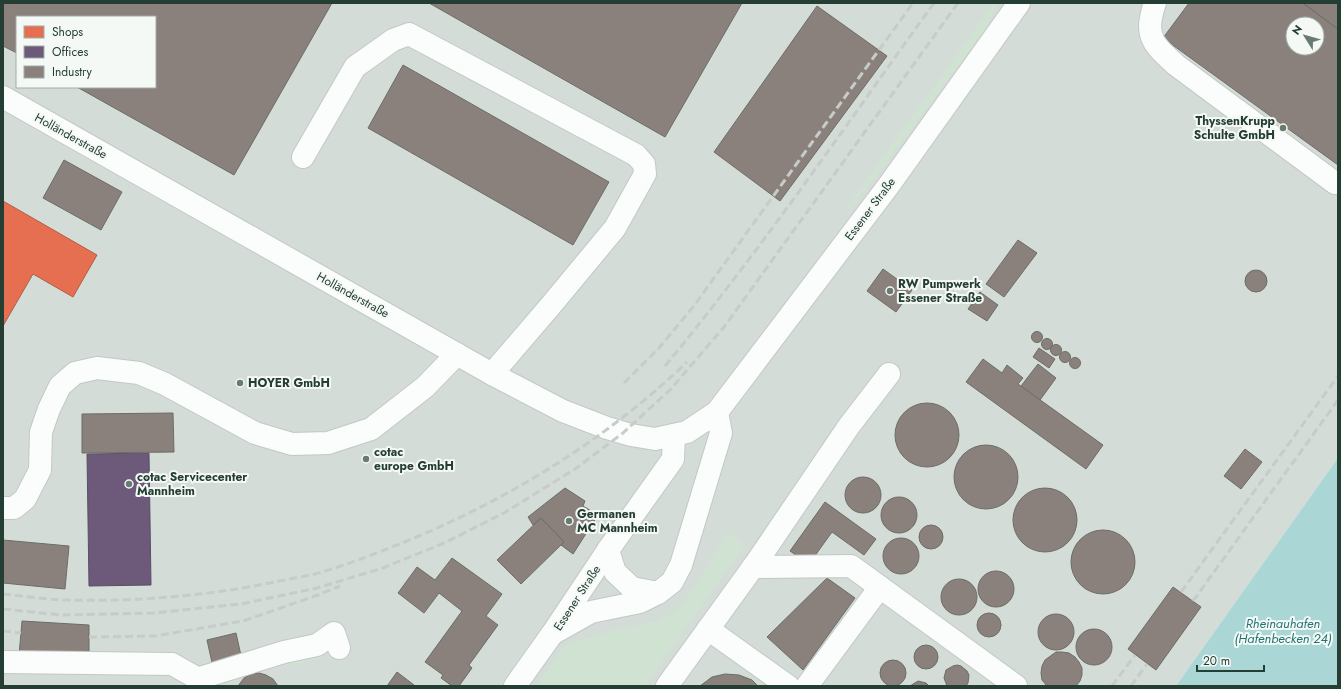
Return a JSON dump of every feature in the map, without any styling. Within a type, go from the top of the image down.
[{"type":"street","name":"Essener Straße","points":[[552,634],[591,612],[640,602],[658,594],[672,582],[681,565],[721,433],[716,413],[889,185],[1019,3]]},
{"type":"street","points":[[1155,3],[1150,22],[1150,35],[1158,49],[1176,65],[1335,183]]},
{"type":"street","points":[[303,157],[355,67],[393,40],[409,34],[636,156],[644,164],[645,174],[614,228],[492,374]]},
{"type":"street","name":"Holländerstraße","points":[[3,97],[492,374],[563,411],[607,428],[631,435],[655,438],[687,432],[716,413]]},
{"type":"street","points":[[3,508],[14,508],[26,499],[40,470],[41,432],[60,386],[75,373],[97,368],[139,373],[165,384],[255,433],[292,444],[328,443],[370,429],[425,387],[457,354]]},
{"type":"street","points":[[667,686],[753,567],[849,426],[888,374]]},
{"type":"street","name":"Essener Straße","points":[[552,634],[608,550],[673,459],[674,435]]},
{"type":"street","name":"Essener Straße","points":[[608,550],[615,572],[632,588],[658,594]]},
{"type":"street","points":[[753,567],[851,566],[1016,686]]},
{"type":"street","points":[[807,686],[880,587]]},
{"type":"street","points":[[708,628],[788,686]]},
{"type":"street","points":[[3,662],[172,664],[198,682],[200,678],[284,652],[316,645],[334,633],[339,648]]},
{"type":"street","points":[[515,686],[552,634]]},
{"type":"shaded area","points":[[3,3],[1338,3],[1338,458],[1176,686],[3,686]]},
{"type":"green space","points":[[993,4],[996,6],[986,28],[873,180],[849,209],[847,207]]},
{"type":"green space","points":[[728,532],[745,545],[644,686],[536,686],[565,645],[621,628],[656,622],[673,613],[685,602]]},
{"type":"green space","points":[[320,652],[322,658],[287,666],[285,659]]},
{"type":"water","name":"Rheinauhafen (Hafenbecken 24)","points":[[1338,458],[1338,686],[1176,686]]},
{"type":"building: Shops","points":[[3,201],[97,255],[73,297],[33,274],[3,326]]},
{"type":"building: Offices","points":[[149,453],[151,585],[89,586],[87,454]]},
{"type":"building: Industry","points":[[3,3],[332,3],[234,175],[79,88],[156,88],[156,16],[16,16],[16,52],[3,46]]},
{"type":"building: Industry","points":[[429,3],[742,3],[665,137]]},
{"type":"building: Industry","points":[[1189,3],[1303,3],[1320,16],[1285,16],[1285,56],[1325,56],[1325,19],[1338,29],[1338,165],[1163,38]]},
{"type":"building: Industry","points":[[1303,3],[1338,3],[1338,29],[1325,19],[1325,16],[1320,16]]},
{"type":"building: Industry","points":[[817,6],[887,56],[780,201],[714,152]]},
{"type":"building: Industry","points":[[403,65],[609,182],[573,245],[368,128]]},
{"type":"building: Industry","points":[[64,160],[122,192],[101,230],[43,198]]},
{"type":"building: Industry","points":[[1018,240],[1037,253],[1004,297],[986,284]]},
{"type":"building: Industry","name":"RW Pumpwerk Essener Straße","points":[[883,269],[912,290],[896,312],[867,291]]},
{"type":"building: Industry","points":[[1252,270],[1260,270],[1267,277],[1267,285],[1260,292],[1252,292],[1245,285],[1245,277]]},
{"type":"building: Industry","points":[[980,292],[998,305],[987,321],[968,309]]},
{"type":"building: Industry","points":[[1037,331],[1041,333],[1043,337],[1041,341],[1037,343],[1033,341],[1031,337],[1033,333]]},
{"type":"building: Industry","points":[[1047,338],[1051,340],[1053,344],[1051,348],[1047,350],[1043,348],[1041,344],[1043,340]]},
{"type":"building: Industry","points":[[1056,344],[1060,346],[1062,350],[1060,354],[1056,356],[1052,354],[1050,350],[1052,346]]},
{"type":"building: Industry","points":[[1039,348],[1055,359],[1049,368],[1033,357]]},
{"type":"building: Industry","points":[[1065,351],[1069,353],[1071,357],[1069,361],[1065,363],[1061,361],[1059,357],[1061,353]]},
{"type":"building: Industry","points":[[1075,357],[1079,359],[1081,363],[1079,367],[1075,369],[1071,367],[1069,363],[1071,359]]},
{"type":"building: Industry","points":[[983,359],[1002,373],[1007,365],[1023,378],[1018,384],[1103,445],[1086,469],[966,382]]},
{"type":"building: Industry","points":[[1038,364],[1056,378],[1040,400],[1021,386]]},
{"type":"building: Industry","points":[[927,403],[939,405],[950,412],[957,423],[959,435],[957,447],[950,458],[939,465],[927,467],[915,465],[904,458],[897,447],[895,435],[897,423],[904,412],[915,405]]},
{"type":"building: Industry","points":[[173,413],[174,452],[82,453],[82,414]]},
{"type":"building: Industry","points":[[986,445],[998,447],[1009,454],[1016,465],[1018,477],[1016,489],[1009,500],[998,507],[986,509],[974,507],[963,500],[956,489],[954,477],[956,465],[963,454],[974,447]]},
{"type":"building: Industry","points":[[1245,449],[1262,462],[1241,489],[1224,476]]},
{"type":"building: Industry","points":[[863,477],[876,482],[881,495],[876,508],[863,513],[850,508],[845,495],[850,482]]},
{"type":"building: Industry","name":"Germanen MC Mannheim","points":[[565,488],[585,501],[583,506],[598,515],[573,554],[561,545],[564,542],[541,518],[533,525],[528,517]]},
{"type":"building: Industry","points":[[1045,488],[1057,490],[1068,497],[1075,508],[1077,520],[1075,532],[1068,543],[1057,550],[1045,552],[1033,550],[1022,543],[1015,532],[1013,520],[1015,508],[1022,497],[1033,490]]},
{"type":"building: Industry","points":[[899,497],[912,502],[917,515],[912,528],[899,533],[886,528],[881,515],[886,502]]},
{"type":"building: Industry","points":[[825,502],[876,539],[864,555],[832,532],[809,564],[790,551]]},
{"type":"building: Industry","points":[[541,518],[564,542],[521,584],[497,560]]},
{"type":"building: Industry","points":[[931,525],[939,529],[943,537],[939,545],[931,549],[923,545],[919,537],[923,529]]},
{"type":"building: Industry","points":[[1103,530],[1115,532],[1126,539],[1133,550],[1135,562],[1133,574],[1126,585],[1115,592],[1103,594],[1091,592],[1080,585],[1073,574],[1071,562],[1073,550],[1080,539],[1091,532]]},
{"type":"building: Industry","points":[[901,538],[914,543],[919,556],[914,569],[901,574],[888,569],[883,556],[888,543]]},
{"type":"building: Industry","points":[[3,540],[69,546],[65,589],[3,583]]},
{"type":"building: Industry","points":[[452,558],[502,594],[486,616],[498,625],[469,665],[472,668],[459,686],[452,686],[441,678],[443,675],[425,662],[462,611],[439,593],[424,613],[398,593],[417,567],[435,580]]},
{"type":"building: Industry","points":[[996,571],[1006,574],[1011,579],[1014,589],[1011,599],[1006,604],[996,607],[986,604],[981,599],[978,589],[981,579],[986,574]]},
{"type":"building: Industry","points":[[827,578],[855,598],[803,670],[767,637]]},
{"type":"building: Industry","points":[[959,579],[972,584],[977,597],[972,610],[959,615],[946,610],[941,597],[946,584]]},
{"type":"building: Industry","points":[[1173,587],[1201,607],[1156,670],[1128,649]]},
{"type":"building: Industry","points":[[989,613],[997,617],[1001,625],[997,633],[989,637],[981,633],[977,625],[981,617]]},
{"type":"building: Industry","points":[[1056,614],[1069,619],[1074,632],[1069,645],[1056,650],[1043,645],[1038,632],[1043,619]]},
{"type":"building: Industry","points":[[22,621],[89,625],[89,659],[19,655]]},
{"type":"building: Industry","points":[[1094,629],[1107,634],[1112,647],[1107,660],[1094,665],[1081,660],[1076,647],[1081,634]]},
{"type":"building: Industry","points":[[236,633],[242,660],[213,667],[207,640]]},
{"type":"building: Industry","points":[[926,645],[934,649],[938,657],[934,665],[926,669],[918,665],[914,657],[918,649]]},
{"type":"building: Industry","points":[[1056,652],[1069,653],[1079,662],[1082,668],[1082,675],[1076,686],[1047,686],[1042,680],[1042,666],[1045,660]]},
{"type":"building: Industry","points":[[893,660],[902,664],[906,673],[902,682],[893,686],[884,682],[880,673],[884,664]]},
{"type":"building: Industry","points":[[957,665],[961,666],[967,671],[969,675],[968,683],[966,686],[947,686],[944,678],[946,670]]},
{"type":"building: Industry","points":[[397,672],[414,685],[387,686]]},
{"type":"building: Industry","points":[[259,673],[273,679],[278,686],[238,686],[244,678],[251,674]]},
{"type":"building: Industry","points":[[725,674],[739,675],[752,680],[758,686],[700,686],[712,677]]},
{"type":"building: Industry","points":[[918,681],[926,683],[929,686],[910,686]]},
{"type":"railway","points":[[624,383],[659,348],[693,307],[913,3]]},
{"type":"railway","points":[[665,366],[735,278],[836,141],[934,3]]},
{"type":"railway","points":[[3,609],[62,615],[153,613],[241,604],[317,588],[383,568],[444,543],[504,513],[575,469],[623,433],[670,390],[724,327],[958,3]]},
{"type":"railway","points":[[3,594],[63,600],[116,600],[170,597],[249,587],[315,574],[339,567],[362,559],[445,524],[483,506],[555,465],[624,417],[687,362]]},
{"type":"railway","points":[[1181,592],[1338,376]]},
{"type":"railway","points":[[1193,601],[1338,400]]},
{"type":"railway","points":[[89,637],[155,636],[243,621],[340,586]]},
{"type":"railway","points":[[3,631],[21,633]]},
{"type":"railway","points":[[1112,686],[1135,655]]},
{"type":"railway","points":[[1131,686],[1147,664]]},
{"type":"place","name":"ThyssenKrupp Schulte GmbH","points":[[1283,128]]},
{"type":"place","name":"RW Pumpwerk Essener Straße","points":[[890,291]]},
{"type":"place","name":"HOYER GmbH","points":[[240,383]]},
{"type":"place","name":"cotac europe GmbH","points":[[366,459]]},
{"type":"place","name":"cotac Servicecenter Mannheim","points":[[129,484]]},
{"type":"place","name":"Germanen MC Mannheim","points":[[569,521]]}]
